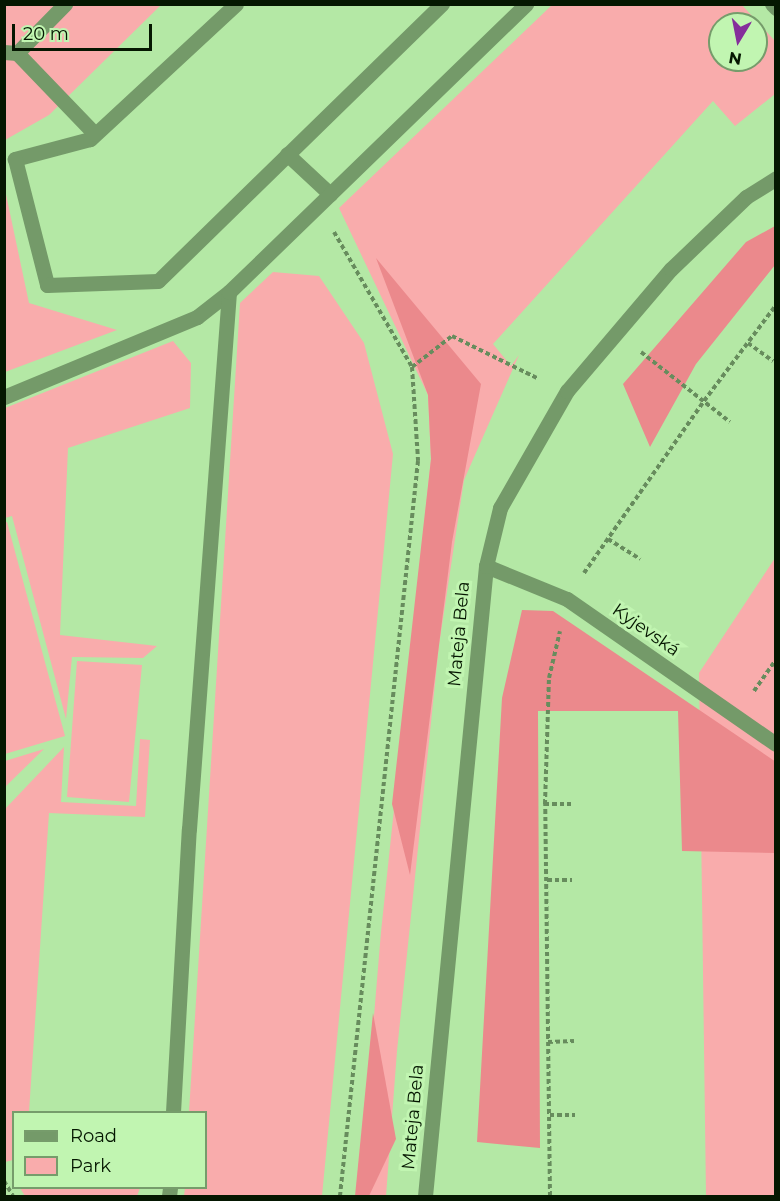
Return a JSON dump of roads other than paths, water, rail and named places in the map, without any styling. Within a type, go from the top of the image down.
[{"type":"street","points":[[65,4],[11,53],[95,134]]},
{"type":"street","points":[[236,4],[90,139],[15,159],[47,285],[158,281],[442,4]]},
{"type":"street","points":[[4,397],[197,317],[229,292],[526,4]]},
{"type":"street","points":[[772,4],[776,8]]},
{"type":"street","points":[[287,154],[330,194]]},
{"type":"street","name":"Mateja Bela","points":[[425,1197],[486,566],[500,508],[567,391],[680,261],[746,197],[776,178]]},
{"type":"street","points":[[173,1111],[189,829],[229,292]]},
{"type":"street","name":"Kyjevská","points":[[486,566],[567,599],[776,744]]}]
